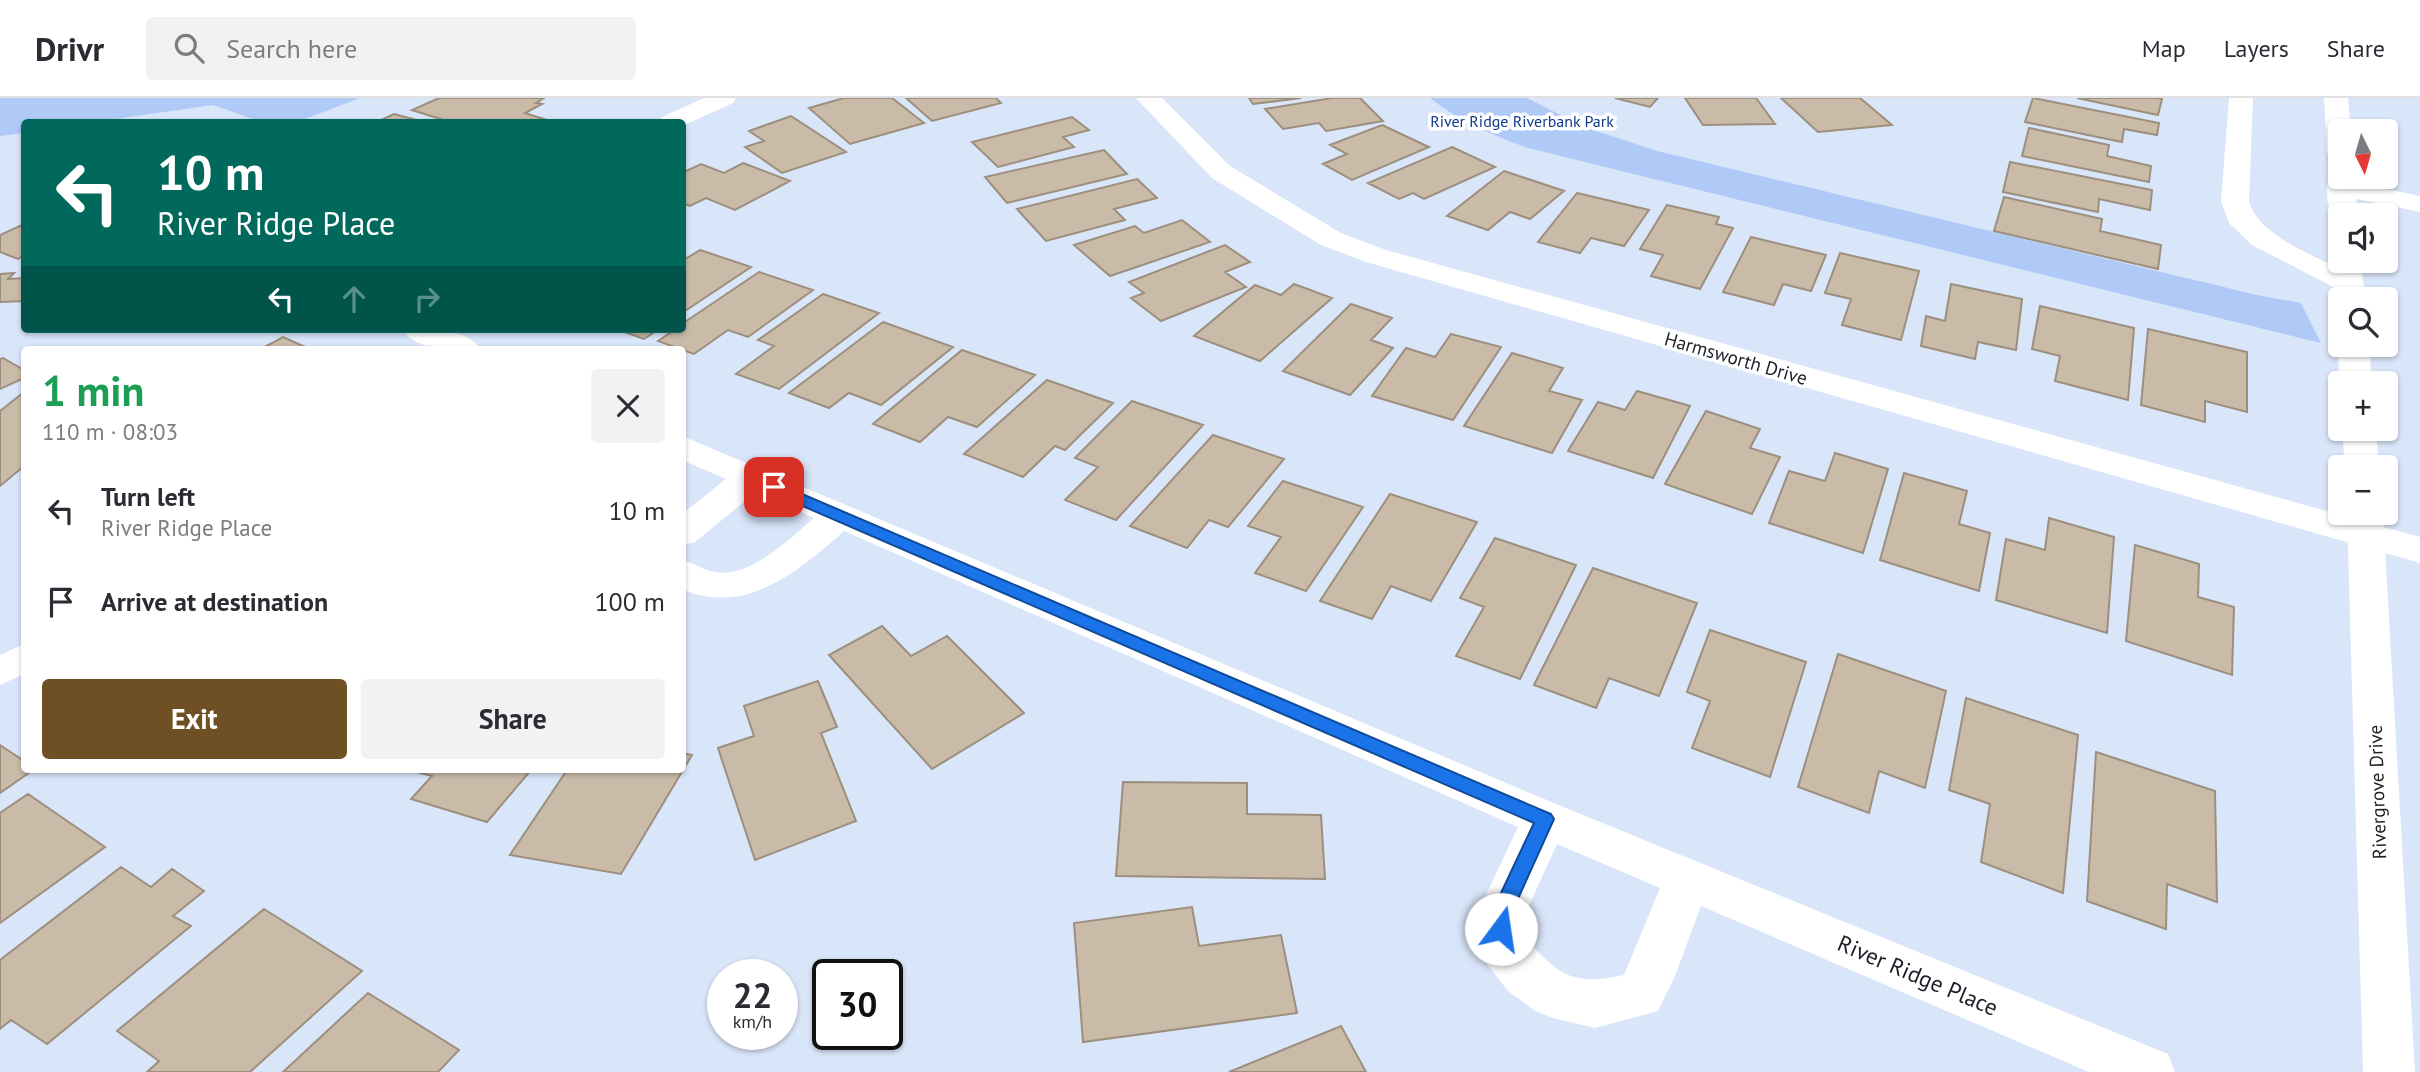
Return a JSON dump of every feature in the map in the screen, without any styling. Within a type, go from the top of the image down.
[{"type":"street","points":[[677,119],[724,98]]},
{"type":"street","name":"Harmsworth Drive","points":[[1148,98],[1221,172],[1331,239],[1376,256],[2328,513]]},
{"type":"street","points":[[2241,98],[2235,201],[2239,217],[2262,239],[2349,281]]},
{"type":"street","points":[[2336,98],[2338,119]]},
{"type":"street","points":[[2367,189],[2420,204]]},
{"type":"street","points":[[426,333],[457,346]]},
{"type":"street","name":"River Ridge Place","points":[[686,449],[1545,819],[2149,1072]]},
{"type":"street","points":[[686,530],[751,478]]},
{"type":"street","points":[[686,575],[711,585],[748,582],[775,568],[840,515]]},
{"type":"street","name":"Rivergrove Drive","points":[[2365,525],[2389,1072]]},
{"type":"street","name":"Harmsworth Drive","points":[[2369,525],[2420,550]]},
{"type":"street","points":[[1545,819],[1502,912],[1501,945],[1526,975],[1553,995],[1595,1005],[1640,995],[1688,878]]},
{"type":"lane","points":[[0,672],[21,659]]},
{"type":"green space","points":[[0,98],[360,98],[305,119],[253,119],[213,105],[115,119],[21,119],[21,133],[0,136]]},
{"type":"green space","name":"River Ridge Riverbank Park","points":[[1430,98],[1527,98],[1584,127],[1657,151],[2257,295],[2301,303],[2321,343],[1528,148],[1477,127]]},
{"type":"building","points":[[439,98],[544,98],[536,103],[542,104],[525,113],[544,119],[440,119],[412,110]]},
{"type":"building","points":[[844,98],[892,98],[924,123],[850,144],[809,108]]},
{"type":"building","points":[[906,98],[996,98],[1001,103],[932,121]]},
{"type":"building","points":[[1249,98],[1301,98],[1253,104]]},
{"type":"building","points":[[1332,98],[1360,98],[1383,121],[1326,131],[1319,123],[1283,129],[1265,109]]},
{"type":"building","points":[[1615,98],[1658,98],[1650,107]]},
{"type":"building","points":[[1685,98],[1756,98],[1775,124],[1703,125]]},
{"type":"building","points":[[1781,98],[1860,98],[1892,125],[1818,132]]},
{"type":"building","points":[[2033,98],[2159,123],[2157,135],[2124,129],[2122,142],[2025,122]]},
{"type":"building","points":[[2077,98],[2157,98],[2162,99],[2158,115]]},
{"type":"building","points":[[394,114],[413,119],[383,119]]},
{"type":"building","points":[[791,116],[846,152],[782,173],[745,147],[764,141],[749,131]]},
{"type":"building","points":[[1072,117],[1089,130],[1063,137],[1074,147],[998,167],[972,142]]},
{"type":"building","points":[[1382,125],[1429,147],[1352,180],[1323,164],[1347,154],[1330,145]]},
{"type":"building","points":[[2029,128],[2109,145],[2107,156],[2151,166],[2149,182],[2022,156]]},
{"type":"building","points":[[1452,147],[1495,167],[1424,199],[1413,193],[1399,199],[1368,183]]},
{"type":"building","points":[[1104,150],[1127,174],[1007,203],[985,177]]},
{"type":"building","points":[[2010,162],[2152,190],[2150,210],[2099,199],[2098,212],[2003,192]]},
{"type":"building","points":[[743,163],[790,181],[735,210],[706,198],[690,206],[686,204],[686,171],[701,164],[724,173]]},
{"type":"building","points":[[1504,171],[1564,191],[1530,219],[1510,212],[1488,230],[1447,216]]},
{"type":"building","points":[[1137,179],[1157,198],[1114,209],[1125,220],[1046,241],[1017,209]]},
{"type":"building","points":[[1577,193],[1649,210],[1624,246],[1591,238],[1580,253],[1538,242]]},
{"type":"building","points":[[2004,197],[2102,219],[2100,231],[2161,245],[2158,269],[1994,231]]},
{"type":"building","points":[[1667,205],[1719,217],[1716,224],[1733,228],[1700,289],[1651,276],[1663,255],[1640,249]]},
{"type":"building","points":[[1182,220],[1210,242],[1110,276],[1074,245],[1135,226],[1144,233]]},
{"type":"building","points":[[21,225],[21,257],[18,259],[0,252],[0,235]]},
{"type":"building","points":[[1751,237],[1826,255],[1811,291],[1783,284],[1774,305],[1723,292]]},
{"type":"building","points":[[1225,245],[1250,262],[1225,272],[1246,287],[1161,321],[1131,298],[1144,293],[1129,282]]},
{"type":"building","points":[[700,250],[751,267],[686,310],[686,259]]},
{"type":"building","points":[[1840,253],[1919,271],[1901,340],[1842,325],[1851,299],[1825,293]]},
{"type":"building","points":[[759,272],[813,290],[748,337],[728,330],[694,354],[686,351],[686,346],[672,346],[658,341],[670,333],[686,333],[686,321]]},
{"type":"building","points":[[14,273],[8,279],[21,278],[21,301],[0,302],[0,274]]},
{"type":"building","points":[[1294,284],[1332,298],[1260,361],[1194,336],[1255,285],[1281,295]]},
{"type":"building","points":[[1951,284],[2022,299],[2016,350],[1978,342],[1975,359],[1921,346],[1926,316],[1945,321]]},
{"type":"building","points":[[823,294],[879,313],[779,389],[736,374],[774,346],[758,340]]},
{"type":"building","points":[[1351,304],[1392,318],[1371,340],[1393,348],[1350,395],[1283,371]]},
{"type":"building","points":[[2040,306],[2134,328],[2128,400],[2055,381],[2060,356],[2032,349]]},
{"type":"building","points":[[883,322],[953,347],[881,405],[849,393],[829,408],[789,393]]},
{"type":"building","points":[[2148,329],[2247,352],[2247,412],[2205,401],[2205,422],[2141,405]]},
{"type":"building","points":[[627,333],[653,333],[644,339]]},
{"type":"building","points":[[1451,334],[1501,347],[1453,420],[1372,396],[1406,348],[1435,357]]},
{"type":"building","points":[[283,337],[303,346],[266,346]]},
{"type":"building","points":[[962,350],[1035,375],[977,427],[948,417],[920,442],[873,424]]},
{"type":"building","points":[[1512,353],[1563,368],[1549,391],[1582,400],[1552,453],[1464,426]]},
{"type":"building","points":[[3,358],[21,368],[21,379],[0,389],[0,359]]},
{"type":"building","points":[[1047,380],[1113,403],[1065,450],[1055,446],[1023,477],[964,454]]},
{"type":"building","points":[[1637,391],[1690,406],[1653,478],[1568,451],[1598,402],[1625,410]]},
{"type":"building","points":[[21,394],[21,468],[0,486],[0,411]]},
{"type":"building","points":[[1132,401],[1203,425],[1116,520],[1065,500],[1098,467],[1075,458]]},
{"type":"building","points":[[1706,411],[1760,429],[1750,448],[1780,457],[1752,514],[1665,484]]},
{"type":"building","points":[[1213,435],[1284,459],[1228,527],[1209,520],[1187,548],[1130,526]]},
{"type":"building","points":[[1835,453],[1888,469],[1863,553],[1769,523],[1789,471],[1825,481]]},
{"type":"building","points":[[1904,473],[1967,491],[1959,524],[1990,533],[1979,591],[1880,560]]},
{"type":"building","points":[[1283,481],[1363,507],[1306,591],[1255,573],[1281,537],[1248,526]]},
{"type":"building","points":[[1390,494],[1477,522],[1431,601],[1391,586],[1372,619],[1320,601]]},
{"type":"building","points":[[2049,518],[2114,537],[2107,633],[1996,600],[2006,539],[2045,550]]},
{"type":"building","points":[[1495,538],[1576,565],[1520,679],[1456,656],[1484,607],[1460,598]]},
{"type":"building","points":[[2135,545],[2199,564],[2198,597],[2234,607],[2232,675],[2126,641]]},
{"type":"building","points":[[1593,568],[1697,603],[1659,696],[1609,678],[1596,708],[1534,685]]},
{"type":"building","points":[[882,626],[911,656],[947,636],[1024,713],[932,769],[829,655]]},
{"type":"building","points":[[1710,630],[1806,662],[1770,777],[1692,748],[1710,701],[1687,692]]},
{"type":"building","points":[[1838,654],[1946,691],[1925,788],[1879,771],[1869,813],[1798,787]]},
{"type":"building","points":[[818,681],[837,727],[821,733],[856,821],[755,860],[718,748],[754,736],[744,706]]},
{"type":"building","points":[[1966,698],[2078,735],[2063,893],[1981,862],[1990,804],[1949,790]]},
{"type":"building","points":[[0,745],[21,759],[21,773],[29,773],[0,793]]},
{"type":"building","points":[[2096,752],[2215,791],[2217,902],[2167,884],[2166,929],[2087,901]]},
{"type":"building","points":[[686,754],[692,755],[686,765]]},
{"type":"building","points":[[420,773],[528,773],[487,822],[411,799],[432,776]]},
{"type":"building","points":[[565,773],[681,773],[621,874],[510,855]]},
{"type":"building","points":[[1123,782],[1247,783],[1247,814],[1321,815],[1325,879],[1116,876]]},
{"type":"building","points":[[28,794],[105,847],[0,923],[0,813]]},
{"type":"building","points":[[121,867],[151,887],[172,869],[204,891],[173,916],[191,926],[47,1044],[11,1020],[0,1029],[0,960]]},
{"type":"building","points":[[1192,907],[1199,946],[1281,935],[1297,1013],[1083,1042],[1074,923]]},
{"type":"building","points":[[264,909],[362,971],[250,1072],[147,1072],[159,1061],[117,1031]]},
{"type":"building","points":[[368,993],[459,1050],[438,1072],[283,1072]]},
{"type":"building","points":[[1341,1026],[1366,1072],[1229,1072]]},
{"type":"route","points":[[774,487],[1545,819],[1502,912],[1501,929]]}]
